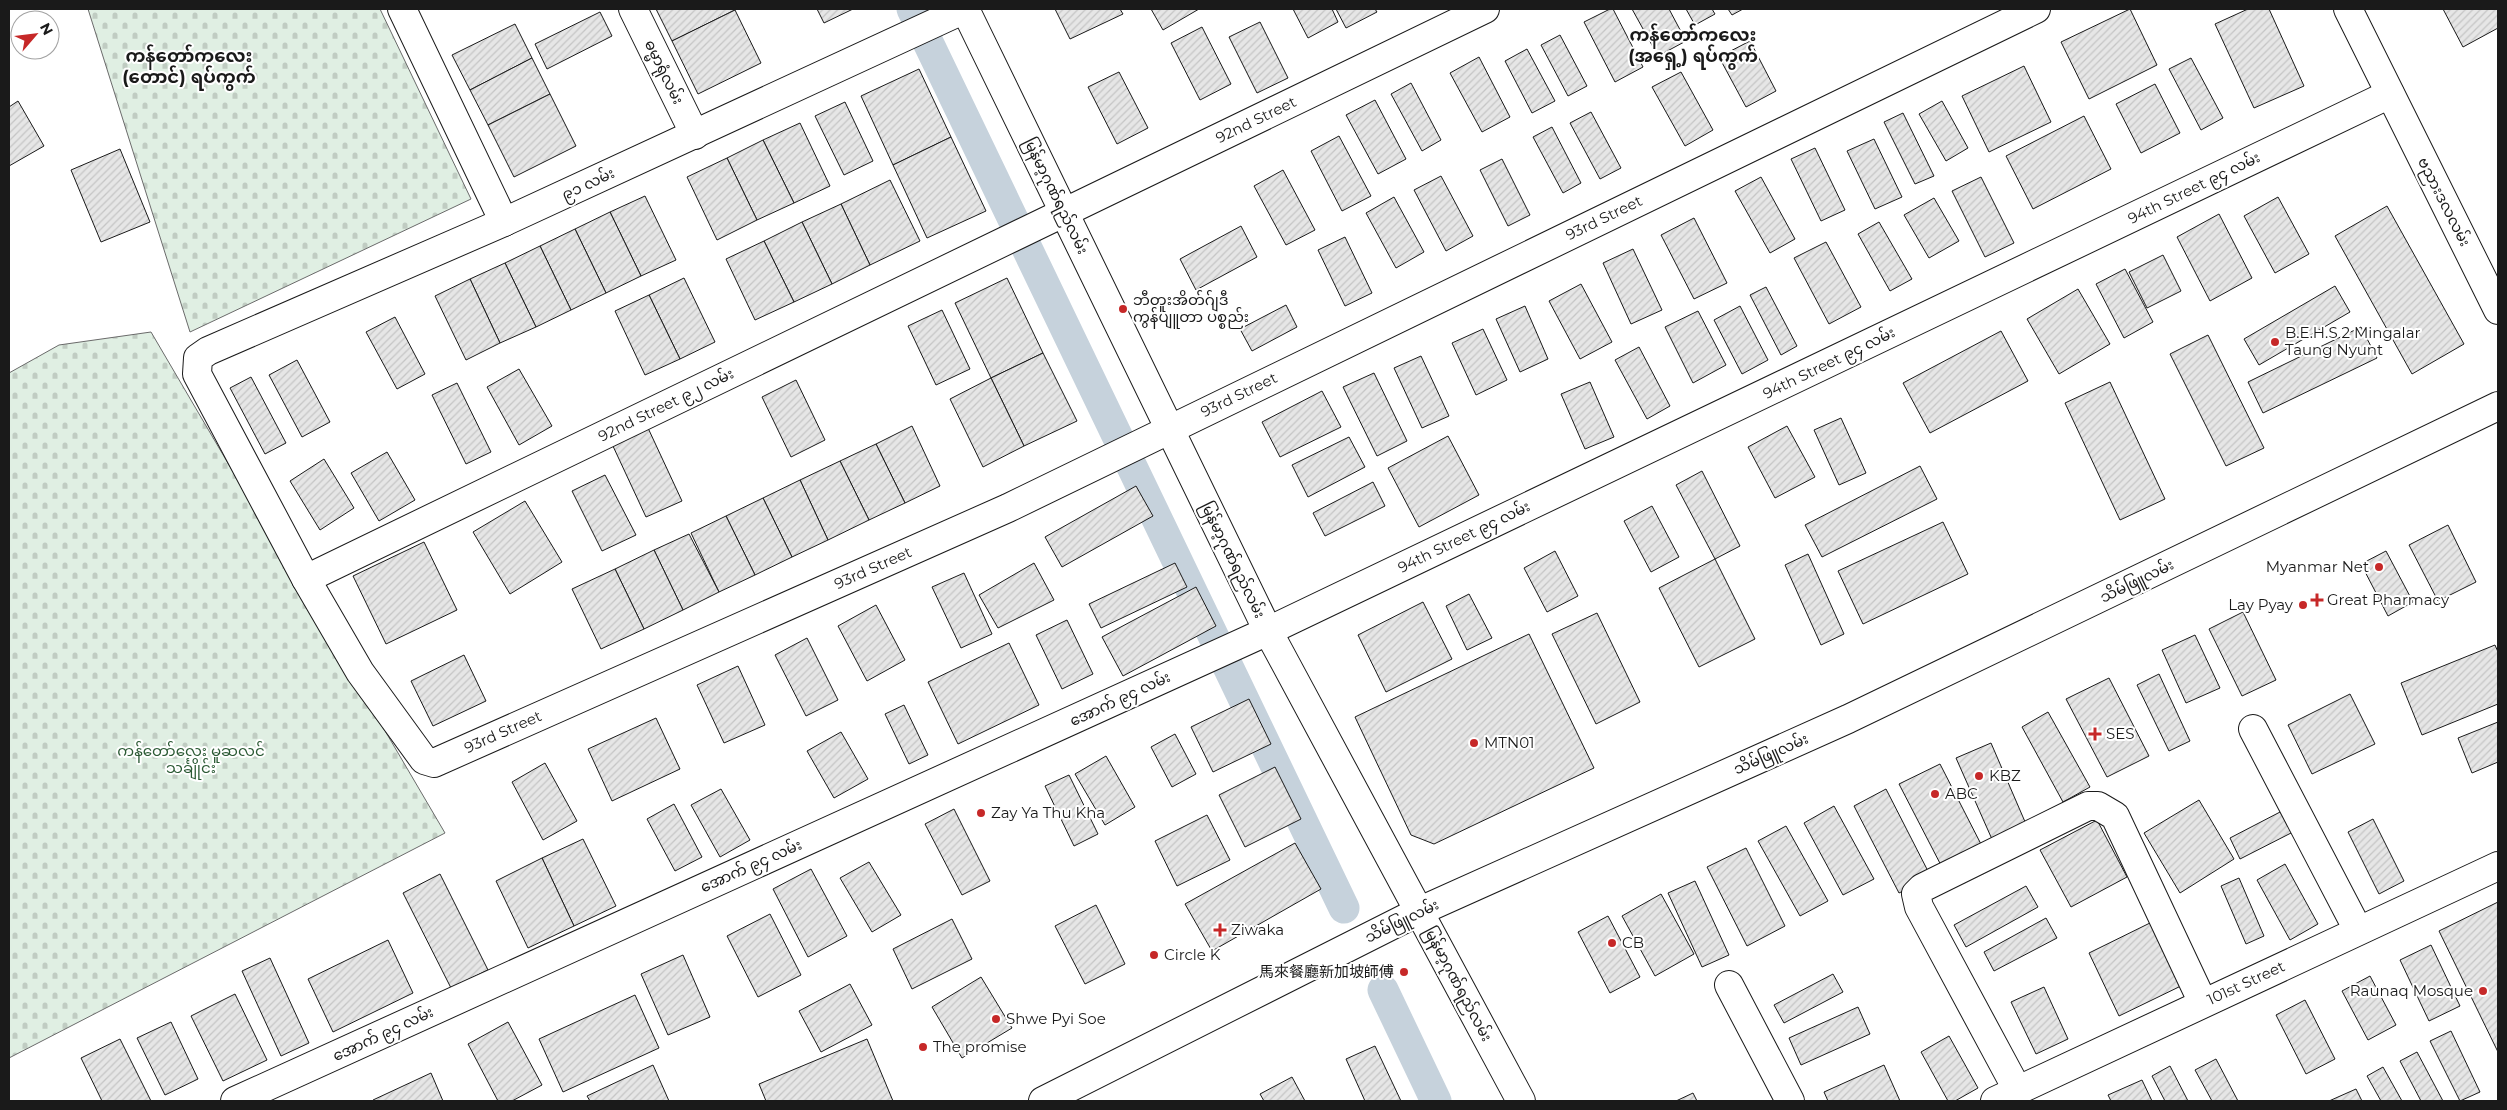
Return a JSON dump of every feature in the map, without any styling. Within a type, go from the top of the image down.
[{"type":"street","points":[[402,9],[504,222]]},
{"type":"street","name":"ဓမ္မာရုံလမ်း","points":[[633,9],[695,135]]},
{"type":"street","name":"၉၁ လမ်း","points":[[306,579],[197,374],[198,358],[208,351],[504,222],[965,9]]},
{"type":"street","name":"မြန်မာ့ဂုဏ်ရည်လမ်း","points":[[965,9],[1268,631],[1521,1101]]},
{"type":"street","name":"92nd Street","points":[[1026,232],[1486,9]]},
{"type":"street","name":"93rd Street","points":[[306,579],[360,672],[417,753],[424,760],[434,763],[1008,508],[2036,9]]},
{"type":"street","name":"ဗညားဒလလမ်း","points":[[2348,9],[2498,310]]},
{"type":"street","name":"94th Street ၉၄ လမ်း","points":[[1268,631],[2390,94]]},
{"type":"street","name":"92nd Street ၉၂ လမ်း","points":[[306,579],[1026,232]]},
{"type":"street","name":"သိမ်ဖြူလမ်း","points":[[1043,1101],[1420,911],[1848,719],[2498,406]]},
{"type":"street","name":"အောက် ၉၄ လမ်း","points":[[235,1101],[1268,631]]},
{"type":"street","points":[[2253,729],[2358,930]]},
{"type":"street","points":[[2019,1095],[1919,907],[1916,894],[1922,888],[2088,806],[2098,806],[2115,816],[2203,1003]]},
{"type":"street","name":"101st Street","points":[[2019,1095],[2203,1003],[2498,866]]},
{"type":"street","points":[[1729,985],[1790,1101]]},
{"type":"green space","points":[[88,9],[380,9],[471,199],[190,332]]},
{"type":"green space","name":"ကန်တော်လေး မူဆလင် သင်္ချိုင်း","points":[[151,332],[445,833],[9,1058],[9,373],[59,345]]},
{"type":"building","points":[[656,9],[735,9],[735,10],[672,41]]},
{"type":"building","points":[[817,9],[853,9],[824,23]]},
{"type":"building","points":[[1055,9],[1120,9],[1123,14],[1070,39]]},
{"type":"building","points":[[1151,9],[1199,9],[1163,30]]},
{"type":"building","points":[[1293,9],[1332,9],[1338,22],[1308,38]]},
{"type":"building","points":[[1336,9],[1375,9],[1377,12],[1346,28]]},
{"type":"building","points":[[1613,9],[1643,67],[1615,82],[1584,22]]},
{"type":"building","points":[[1632,9],[1669,9],[1686,41],[1658,56]]},
{"type":"building","points":[[1686,9],[1712,9],[1715,14],[1695,25]]},
{"type":"building","points":[[1728,9],[1743,9],[1732,15]]},
{"type":"building","points":[[2130,9],[2157,65],[2089,99],[2061,42]]},
{"type":"building","points":[[2248,9],[2269,9],[2304,86],[2254,108],[2215,24]]},
{"type":"building","points":[[2443,9],[2498,9],[2498,28],[2463,47]]},
{"type":"building","points":[[735,10],[761,63],[698,94],[672,41]]},
{"type":"building","points":[[600,12],[612,36],[547,69],[535,44]]},
{"type":"building","points":[[1260,22],[1288,78],[1257,93],[1229,37]]},
{"type":"building","points":[[515,24],[532,58],[470,90],[452,55]]},
{"type":"building","points":[[1202,27],[1231,84],[1200,100],[1171,43]]},
{"type":"building","points":[[1560,35],[1587,86],[1568,96],[1541,45]]},
{"type":"building","points":[[1750,41],[1776,91],[1746,107],[1719,57]]},
{"type":"building","points":[[1527,49],[1555,101],[1532,113],[1505,61]]},
{"type":"building","points":[[1479,57],[1510,117],[1482,132],[1450,73]]},
{"type":"building","points":[[532,58],[550,94],[488,125],[470,90]]},
{"type":"building","points":[[2191,58],[2223,118],[2201,130],[2169,69]]},
{"type":"building","points":[[2024,66],[2051,122],[1989,152],[1962,96]]},
{"type":"building","points":[[919,69],[951,137],[893,165],[861,96]]},
{"type":"building","points":[[1119,72],[1148,128],[1117,144],[1088,87]]},
{"type":"building","points":[[1681,72],[1713,130],[1685,146],[1652,87]]},
{"type":"building","points":[[1411,83],[1441,140],[1422,151],[1391,94]]},
{"type":"building","points":[[2155,84],[2180,133],[2141,153],[2116,104]]},
{"type":"building","points":[[550,94],[576,146],[514,177],[488,125]]},
{"type":"building","points":[[1375,100],[1406,159],[1378,174],[1346,115]]},
{"type":"building","points":[[18,101],[44,146],[9,166],[9,107]]},
{"type":"building","points":[[1942,101],[1968,148],[1946,161],[1919,114]]},
{"type":"building","points":[[845,102],[873,161],[844,175],[815,116]]},
{"type":"building","points":[[1591,112],[1621,168],[1600,179],[1570,123]]},
{"type":"building","points":[[1903,113],[1934,176],[1915,184],[1884,122]]},
{"type":"building","points":[[2084,116],[2111,169],[2033,209],[2006,156]]},
{"type":"building","points":[[800,123],[830,186],[794,203],[763,140]]},
{"type":"building","points":[[1552,127],[1581,183],[1563,193],[1533,137]]},
{"type":"building","points":[[1339,136],[1371,196],[1342,211],[1311,151]]},
{"type":"building","points":[[951,137],[986,211],[927,238],[893,165]]},
{"type":"building","points":[[1874,139],[1902,197],[1875,209],[1847,151]]},
{"type":"building","points":[[763,140],[794,203],[757,220],[727,158]]},
{"type":"building","points":[[1815,148],[1845,210],[1821,221],[1791,159]]},
{"type":"building","points":[[120,149],[150,222],[101,242],[71,170]]},
{"type":"building","points":[[727,158],[757,220],[717,240],[687,177]]},
{"type":"building","points":[[1502,159],[1530,215],[1508,226],[1480,170]]},
{"type":"building","points":[[1283,170],[1315,230],[1286,245],[1254,186]]},
{"type":"building","points":[[1441,176],[1473,236],[1446,251],[1414,190]]},
{"type":"building","points":[[1761,177],[1795,239],[1770,253],[1735,191]]},
{"type":"building","points":[[1981,177],[2014,243],[1985,257],[1952,191]]},
{"type":"building","points":[[890,180],[920,241],[870,265],[841,204]]},
{"type":"building","points":[[645,196],[676,260],[641,276],[610,212]]},
{"type":"building","points":[[1394,197],[1424,252],[1396,268],[1366,213]]},
{"type":"building","points":[[2278,197],[2309,254],[2275,273],[2244,216]]},
{"type":"building","points":[[1934,198],[1959,241],[1929,258],[1904,215]]},
{"type":"building","points":[[841,204],[870,265],[832,284],[802,222]]},
{"type":"building","points":[[2387,206],[2464,344],[2412,374],[2335,236]]},
{"type":"building","points":[[610,212],[641,276],[606,293],[575,229]]},
{"type":"building","points":[[2219,214],[2252,278],[2210,301],[2177,237]]},
{"type":"building","points":[[1694,218],[1727,283],[1694,299],[1661,235]]},
{"type":"building","points":[[802,222],[832,284],[794,302],[764,241]]},
{"type":"building","points":[[1879,222],[1912,279],[1890,291],[1858,234]]},
{"type":"building","points":[[1241,226],[1257,257],[1196,290],[1180,259]]},
{"type":"building","points":[[575,229],[606,293],[571,310],[540,246]]},
{"type":"building","points":[[1345,237],[1372,293],[1345,306],[1318,250]]},
{"type":"building","points":[[764,241],[794,302],[755,320],[726,259]]},
{"type":"building","points":[[1826,242],[1861,307],[1829,324],[1794,258]]},
{"type":"building","points":[[540,246],[571,310],[536,327],[505,263]]},
{"type":"building","points":[[1633,249],[1662,310],[1631,324],[1603,263]]},
{"type":"building","points":[[2163,255],[2181,291],[2147,308],[2129,272]]},
{"type":"building","points":[[505,263],[536,327],[500,343],[470,279]]},
{"type":"building","points":[[2125,269],[2153,322],[2124,338],[2096,284]]},
{"type":"building","points":[[684,278],[715,342],[680,359],[649,295]]},
{"type":"building","points":[[1007,278],[1043,353],[991,378],[955,303]]},
{"type":"building","points":[[470,279],[500,343],[466,360],[435,296]]},
{"type":"building","points":[[1581,284],[1612,342],[1580,359],[1549,301]]},
{"type":"building","points":[[2335,286],[2350,312],[2259,365],[2244,339]]},
{"type":"building","points":[[1766,287],[1797,346],[1781,355],[1750,295]]},
{"type":"building","points":[[2078,289],[2110,344],[2059,374],[2027,319]]},
{"type":"building","points":[[649,295],[680,359],[645,375],[615,311]]},
{"type":"building","points":[[1286,305],[1297,327],[1252,351],[1240,329]]},
{"type":"building","points":[[1525,306],[1548,359],[1520,372],[1496,319]]},
{"type":"building","points":[[1740,306],[1768,360],[1742,374],[1714,320]]},
{"type":"building","points":[[942,310],[970,369],[936,385],[908,326]]},
{"type":"building","points":[[1698,311],[1726,365],[1693,383],[1665,327]]},
{"type":"building","points":[[395,317],[425,374],[397,389],[366,332]]},
{"type":"building","points":[[2361,327],[2377,358],[2263,413],[2248,382]]},
{"type":"building","points":[[1483,329],[1507,380],[1476,395],[1452,343]]},
{"type":"building","points":[[2001,331],[2028,381],[1930,433],[1903,383]]},
{"type":"building","points":[[2208,335],[2264,448],[2226,466],[2170,354]]},
{"type":"building","points":[[1639,347],[1670,406],[1647,419],[1615,360]]},
{"type":"building","points":[[1043,353],[1077,421],[1024,446],[991,378]]},
{"type":"building","points":[[1421,356],[1449,416],[1422,428],[1394,368]]},
{"type":"building","points":[[297,360],[330,422],[302,437],[269,375]]},
{"type":"building","points":[[519,369],[552,426],[519,445],[487,387]]},
{"type":"building","points":[[1374,373],[1407,441],[1377,456],[1343,387]]},
{"type":"building","points":[[251,377],[286,443],[265,454],[230,388]]},
{"type":"building","points":[[991,378],[1024,446],[983,467],[950,399]]},
{"type":"building","points":[[796,380],[825,440],[791,457],[762,397]]},
{"type":"building","points":[[1590,382],[1614,437],[1585,449],[1561,394]]},
{"type":"building","points":[[2110,382],[2165,499],[2120,520],[2065,403]]},
{"type":"building","points":[[457,383],[491,452],[466,464],[432,395]]},
{"type":"building","points":[[1322,391],[1341,427],[1280,457],[1262,422]]},
{"type":"building","points":[[1841,418],[1866,473],[1839,485],[1814,430]]},
{"type":"building","points":[[912,426],[940,486],[905,503],[876,444]]},
{"type":"building","points":[[1787,426],[1815,477],[1775,498],[1748,447]]},
{"type":"building","points":[[648,428],[682,501],[646,517],[612,444]]},
{"type":"building","points":[[1448,436],[1479,495],[1419,527],[1388,468]]},
{"type":"building","points":[[1349,437],[1365,467],[1308,497],[1292,465]]},
{"type":"building","points":[[876,444],[905,503],[869,520],[840,461]]},
{"type":"building","points":[[387,452],[415,500],[379,521],[351,473]]},
{"type":"building","points":[[324,459],[354,508],[320,530],[290,481]]},
{"type":"building","points":[[840,461],[869,520],[828,540],[800,480]]},
{"type":"building","points":[[1920,466],[1937,499],[1822,557],[1805,525]]},
{"type":"building","points":[[1702,471],[1740,546],[1715,559],[1676,485]]},
{"type":"building","points":[[605,475],[636,535],[602,551],[572,491]]},
{"type":"building","points":[[800,480],[828,540],[792,557],[763,498]]},
{"type":"building","points":[[1373,482],[1385,506],[1325,536],[1313,513]]},
{"type":"building","points":[[1136,486],[1153,516],[1062,567],[1045,537]]},
{"type":"building","points":[[763,498],[792,557],[755,575],[726,516]]},
{"type":"building","points":[[525,501],[562,562],[510,594],[473,532]]},
{"type":"building","points":[[1652,506],[1679,557],[1651,572],[1624,521]]},
{"type":"building","points":[[726,516],[755,575],[719,592],[691,533]]},
{"type":"building","points":[[1943,522],[1968,574],[1863,624],[1838,571]]},
{"type":"building","points":[[2448,525],[2476,582],[2438,601],[2409,545]]},
{"type":"building","points":[[689,534],[719,592],[683,610],[654,550]]},
{"type":"building","points":[[424,542],[457,610],[386,644],[353,576]]},
{"type":"building","points":[[654,550],[683,610],[644,629],[615,569]]},
{"type":"building","points":[[1555,551],[1578,596],[1547,612],[1524,568]]},
{"type":"building","points":[[2386,551],[2413,602],[2388,616],[2361,564]]},
{"type":"building","points":[[1808,554],[1844,634],[1821,645],[1785,565]]},
{"type":"building","points":[[1715,559],[1755,639],[1699,667],[1659,588]]},
{"type":"building","points":[[1034,563],[1054,600],[998,628],[979,595]]},
{"type":"building","points":[[1175,563],[1187,587],[1101,628],[1089,604]]},
{"type":"building","points":[[615,569],[644,629],[601,649],[572,589]]},
{"type":"building","points":[[964,573],[992,634],[961,648],[932,587]]},
{"type":"building","points":[[1196,587],[1216,626],[1123,676],[1102,637]]},
{"type":"building","points":[[1469,594],[1492,638],[1467,650],[1446,606]]},
{"type":"building","points":[[1423,602],[1452,659],[1386,692],[1358,635]]},
{"type":"building","points":[[876,605],[905,660],[867,681],[838,626]]},
{"type":"building","points":[[2243,612],[2276,680],[2242,696],[2209,629]]},
{"type":"building","points":[[1597,613],[1640,702],[1596,724],[1552,634]]},
{"type":"building","points":[[1067,620],[1093,674],[1062,689],[1036,635]]},
{"type":"building","name":"MTN01","points":[[1529,634],[1594,768],[1434,844],[1411,835],[1355,717]]},
{"type":"building","points":[[2195,635],[2220,688],[2186,703],[2162,650]]},
{"type":"building","points":[[807,638],[838,700],[806,716],[775,655]]},
{"type":"building","points":[[1009,643],[1039,705],[958,744],[928,682]]},
{"type":"building","points":[[2495,645],[2498,652],[2498,704],[2422,735],[2401,683]]},
{"type":"building","points":[[464,655],[486,701],[433,726],[411,681]]},
{"type":"building","points":[[738,666],[765,725],[724,743],[697,685]]},
{"type":"building","points":[[2159,674],[2190,741],[2169,751],[2137,685]]},
{"type":"building","points":[[2109,678],[2149,756],[2107,777],[2066,699]]},
{"type":"building","points":[[2350,694],[2375,744],[2312,774],[2288,725]]},
{"type":"building","points":[[1249,699],[1271,744],[1213,772],[1191,727]]},
{"type":"building","points":[[904,705],[928,755],[909,764],[885,714]]},
{"type":"building","points":[[2048,712],[2090,787],[2063,802],[2022,727]]},
{"type":"building","points":[[656,718],[680,769],[612,801],[588,749]]},
{"type":"building","points":[[2498,722],[2498,762],[2472,773],[2458,738]]},
{"type":"building","points":[[841,732],[868,779],[834,798],[807,751]]},
{"type":"building","points":[[1175,734],[1196,774],[1172,787],[1151,747]]},
{"type":"building","points":[[1991,743],[2029,831],[1995,846],[1956,758]]},
{"type":"building","points":[[1106,756],[1135,807],[1105,825],[1075,774]]},
{"type":"building","points":[[545,763],[577,821],[543,840],[512,782]]},
{"type":"building","points":[[1940,764],[1985,852],[1945,873],[1899,784]]},
{"type":"building","points":[[1275,767],[1301,819],[1245,847],[1219,795]]},
{"type":"building","points":[[1069,775],[1098,834],[1074,846],[1045,786]]},
{"type":"building","points":[[721,789],[750,840],[720,857],[691,805]]},
{"type":"building","points":[[1886,789],[1931,877],[1899,893],[1854,806]]},
{"type":"building","points":[[2199,800],[2234,859],[2180,893],[2144,833]]},
{"type":"building","points":[[674,804],[702,857],[675,871],[647,819]]},
{"type":"building","points":[[1834,806],[1874,879],[1843,895],[1804,823]]},
{"type":"building","points":[[954,809],[990,881],[962,895],[925,824]]},
{"type":"building","points":[[2282,811],[2293,832],[2240,859],[2230,838]]},
{"type":"building","points":[[1207,815],[1230,860],[1177,886],[1155,841]]},
{"type":"building","points":[[2373,819],[2404,881],[2379,894],[2348,832]]},
{"type":"building","points":[[2097,820],[2127,877],[2071,907],[2040,850]]},
{"type":"building","points":[[1786,826],[1828,901],[1800,916],[1758,841]]},
{"type":"building","points":[[583,839],[616,906],[574,926],[542,858]]},
{"type":"building","points":[[1295,843],[1321,889],[1212,951],[1185,904]]},
{"type":"building","points":[[1746,848],[1785,926],[1747,946],[1707,867]]},
{"type":"building","points":[[542,858],[574,926],[528,948],[496,881]]},
{"type":"building","points":[[869,862],[901,915],[872,932],[840,878]]},
{"type":"building","points":[[2285,864],[2318,924],[2290,940],[2257,880]]},
{"type":"building","points":[[811,869],[847,936],[808,957],[773,889]]},
{"type":"building","points":[[440,874],[488,970],[451,988],[403,893]]},
{"type":"building","points":[[2239,878],[2264,936],[2246,944],[2221,886]]},
{"type":"building","points":[[1695,881],[1729,955],[1702,967],[1668,893]]},
{"type":"building","points":[[2026,886],[2038,907],[1966,947],[1954,925]]},
{"type":"building","points":[[1661,894],[1694,954],[1655,976],[1622,916]]},
{"type":"building","name":"Raunaq Mosque","points":[[2498,902],[2498,1052],[2439,931]]},
{"type":"building","points":[[1096,905],[1125,964],[1085,984],[1055,926]]},
{"type":"building","points":[[770,914],[801,975],[758,997],[727,936]]},
{"type":"building","points":[[1608,916],[1640,977],[1610,993],[1578,932]]},
{"type":"building","points":[[2046,918],[2057,938],[1994,971],[1984,952]]},
{"type":"building","points":[[952,919],[972,959],[912,989],[893,949]]},
{"type":"building","points":[[2154,921],[2185,984],[2119,1016],[2089,953]]},
{"type":"building","points":[[388,940],[413,993],[333,1032],[308,979]]},
{"type":"building","points":[[2431,945],[2460,1006],[2429,1021],[2400,960]]},
{"type":"building","points":[[683,955],[710,1017],[668,1035],[641,974]]},
{"type":"building","points":[[270,958],[309,1043],[281,1056],[242,971]]},
{"type":"building","points":[[1833,974],[1843,992],[1784,1023],[1774,1005]]},
{"type":"building","points":[[2370,976],[2396,1025],[2368,1040],[2342,991]]},
{"type":"building","points":[[981,977],[1012,1028],[962,1058],[932,1007]]},
{"type":"building","points":[[850,984],[872,1025],[821,1052],[799,1011]]},
{"type":"building","points":[[2044,987],[2068,1039],[2036,1054],[2011,1002]]},
{"type":"building","points":[[235,994],[267,1060],[223,1081],[191,1016]]},
{"type":"building","points":[[635,995],[659,1048],[563,1092],[539,1039]]},
{"type":"building","points":[[2305,1000],[2335,1059],[2306,1074],[2276,1015]]},
{"type":"building","points":[[1858,1007],[1870,1034],[1801,1065],[1789,1038]]},
{"type":"building","points":[[171,1022],[198,1079],[165,1095],[137,1038]]},
{"type":"building","points":[[508,1022],[542,1085],[512,1101],[498,1101],[468,1044]]},
{"type":"building","points":[[2451,1031],[2480,1092],[2460,1101],[2430,1041]]},
{"type":"building","points":[[1949,1036],[1978,1088],[1955,1101],[1948,1101],[1921,1052]]},
{"type":"building","points":[[120,1039],[151,1101],[102,1101],[81,1058]]},
{"type":"building","points":[[867,1039],[893,1101],[766,1101],[759,1084]]},
{"type":"building","points":[[1375,1046],[1401,1101],[1365,1101],[1346,1059]]},
{"type":"building","points":[[2417,1052],[2443,1101],[2421,1101],[2400,1061]]},
{"type":"building","points":[[2216,1059],[2238,1101],[2212,1101],[2195,1070]]},
{"type":"building","points":[[653,1065],[669,1101],[590,1101],[587,1096]]},
{"type":"building","points":[[1884,1065],[1900,1101],[1828,1101],[1824,1092]]},
{"type":"building","points":[[2170,1066],[2188,1101],[2165,1101],[2152,1076]]},
{"type":"building","points":[[2383,1067],[2402,1101],[2381,1101],[2367,1076]]},
{"type":"building","points":[[431,1073],[443,1101],[373,1100]]},
{"type":"building","points":[[1292,1077],[1305,1101],[1264,1101],[1260,1094]]},
{"type":"building","points":[[2142,1080],[2152,1101],[2111,1101],[2108,1095]]},
{"type":"building","points":[[2356,1089],[2362,1101],[2329,1101]]},
{"type":"building","points":[[1693,1093],[1697,1101],[1676,1101]]},
{"type":"waterway","points":[[912,9],[1344,908]]},
{"type":"waterway","points":[[1383,990],[1436,1101]]},
{"type":"place","name":"ဘီတူးအိတ်ဂ်ျဒီ ကွန်ပျူတာ ပစ္စည်း","points":[[1123,309]]},
{"type":"place","name":"B.E.H.S 2 Mingalar Taung Nyunt","points":[[2275,342]]},
{"type":"place","name":"Myanmar Net","points":[[2379,567]]},
{"type":"place","name":"Great Pharmacy","points":[[2317,600]]},
{"type":"place","name":"Lay Pyay","points":[[2303,605]]},
{"type":"place","name":"SES","points":[[2095,734]]},
{"type":"place","name":"MTN01","points":[[1474,743]]},
{"type":"place","name":"KBZ","points":[[1979,776]]},
{"type":"place","name":"ABC","points":[[1935,794]]},
{"type":"place","name":"Zay Ya Thu Kha","points":[[981,813]]},
{"type":"place","name":"Ziwaka","points":[[1220,930]]},
{"type":"place","name":"CB","points":[[1612,943]]},
{"type":"place","name":"Circle K","points":[[1154,955]]},
{"type":"place","name":"馬來餐廳新加坡師傅","points":[[1404,972]]},
{"type":"place","name":"Raunaq Mosque","points":[[2483,991]]},
{"type":"place","name":"Shwe Pyi Soe","points":[[996,1019]]},
{"type":"place","name":"The promise","points":[[923,1047]]},
{"type":"district","name":"ကန်တော်ကလေး (အရှေ့) ရပ်ကွက်","points":[[1693,45]]},
{"type":"district","name":"ကန်တော်ကလေး (တောင်) ရပ်ကွက်","points":[[189,66]]}]
